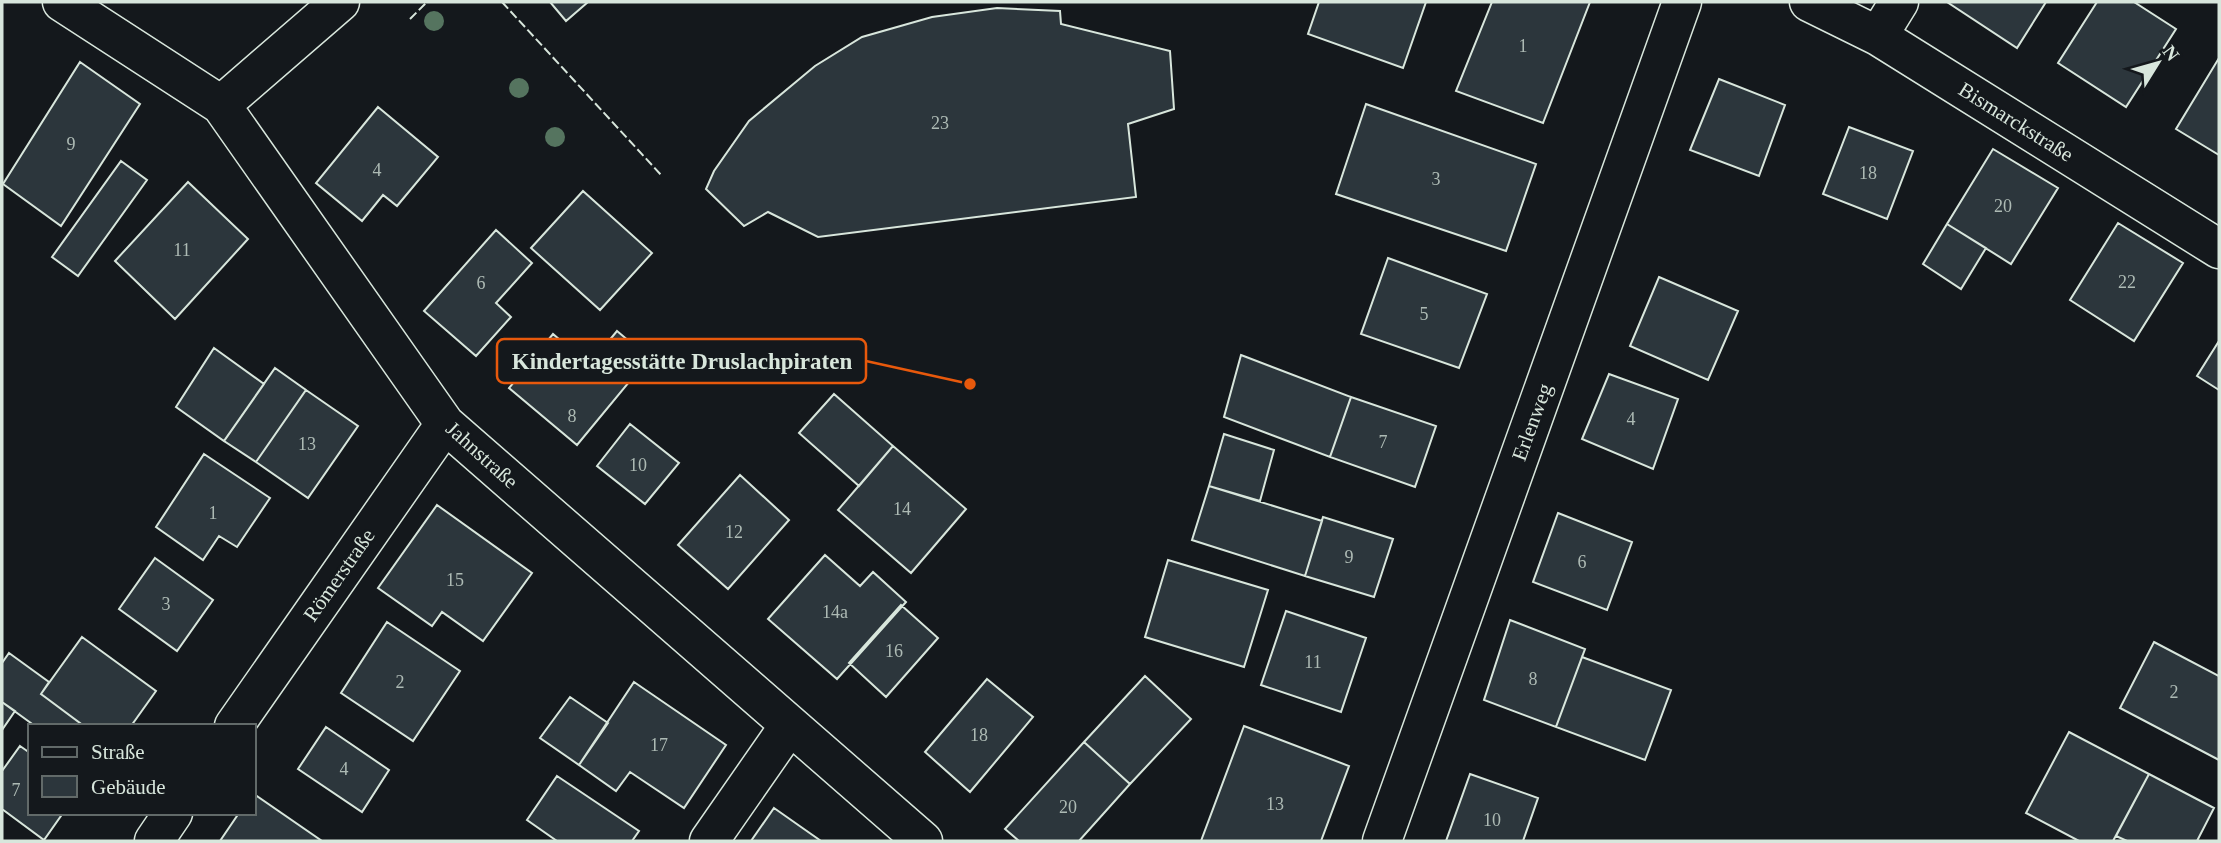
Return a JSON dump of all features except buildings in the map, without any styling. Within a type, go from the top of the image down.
[{"type":"street","name":"Jahnstraße","points":[[62,2],[221,105],[445,424],[923,841]]},
{"type":"street","points":[[221,105],[340,2]]},
{"type":"street","name":"Erlenweg","points":[[1382,841],[1682,2]]},
{"type":"street","name":"Bismarckstraße","points":[[1809,2],[1878,36],[2219,249]]},
{"type":"street","points":[[1878,36],[1899,2]]},
{"type":"street","name":"Römerstraße","points":[[235,724],[445,424]]},
{"type":"street","points":[[709,841],[789,726]]},
{"type":"street","points":[[154,841],[172,815]]},
{"type":"fence","points":[[410,19],[427,2]]},
{"type":"fence","points":[[502,2],[662,176]]},
{"type":"place","name":"Kindertagesstätte Druslachpiraten","points":[[970,384]]}]
